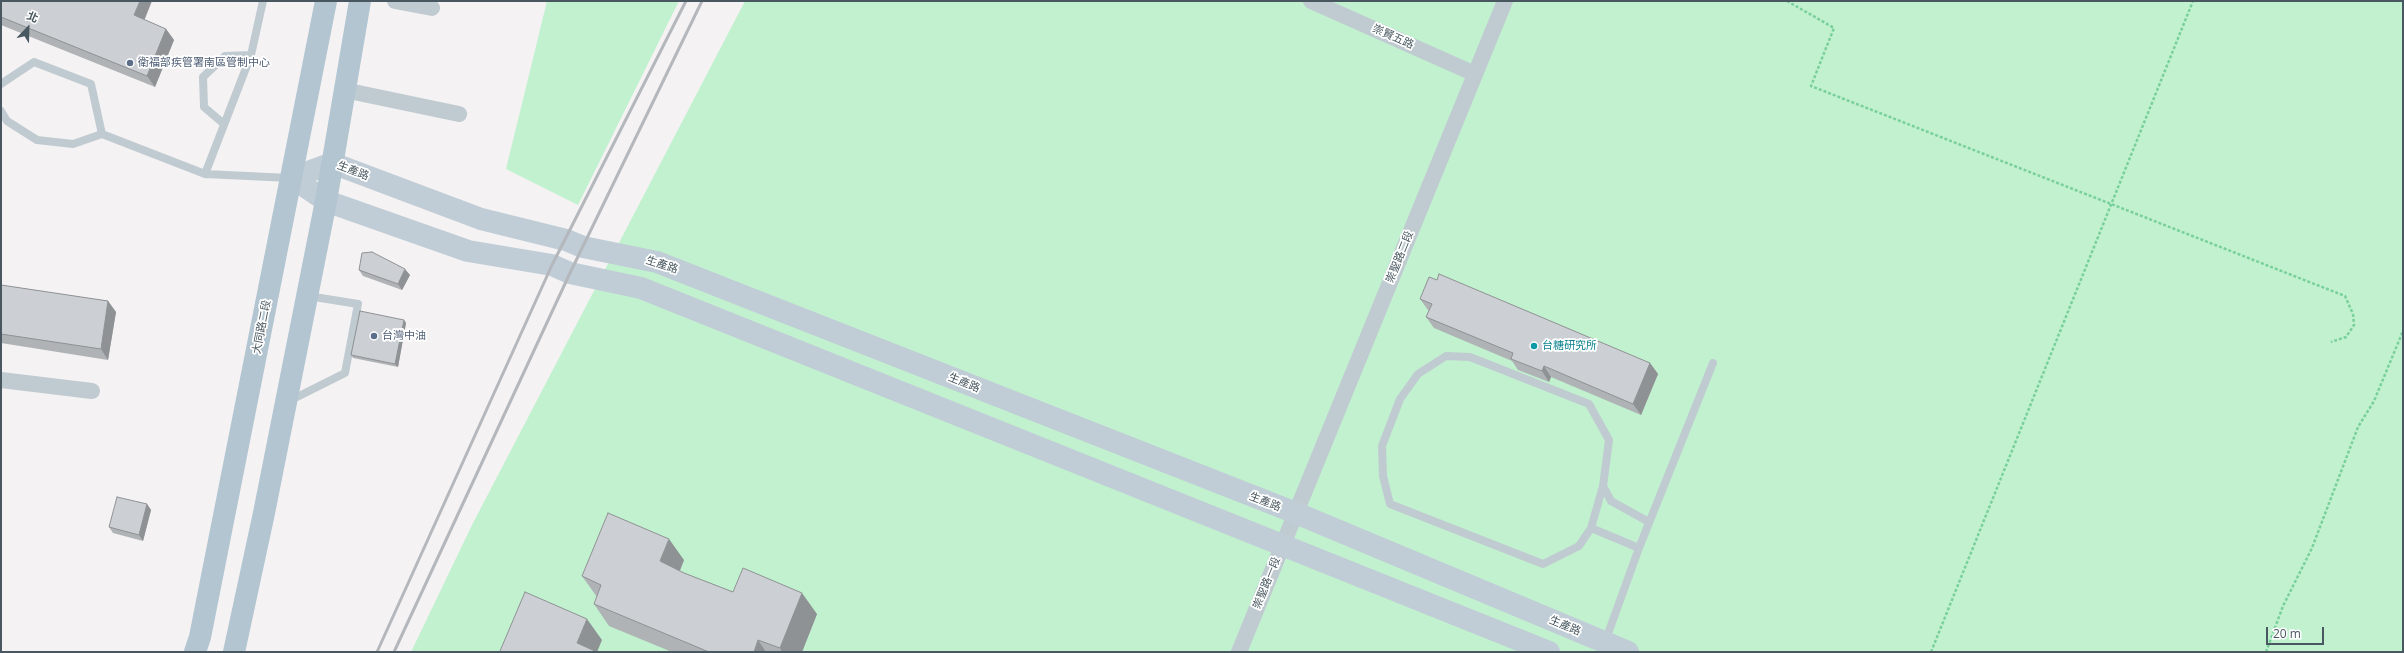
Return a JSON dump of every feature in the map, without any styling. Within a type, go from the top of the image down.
[{"type":"main road","name":"大同路二段","points":[[195,652],[200,637],[326,1]]},
{"type":"main road","points":[[234,652],[239,637],[308,296],[326,201],[360,1]]},
{"type":"street","points":[[395,1],[432,8]]},
{"type":"street","name":"崇賢五路","points":[[1311,1],[1474,74]]},
{"type":"street","name":"崇聖路二段","points":[[1296,513],[1505,1]]},
{"type":"street","points":[[344,90],[459,114]]},
{"type":"street","name":"生產路","points":[[292,178],[332,162],[481,220],[566,240],[583,247],[657,262],[1296,513],[1603,647],[1628,652]]},
{"type":"street","points":[[292,178],[326,201],[468,251],[552,265],[570,273],[641,288],[1283,544],[1549,652]]},
{"type":"street","points":[[1,380],[92,391]]},
{"type":"street","name":"崇聖路一段","points":[[1239,652],[1296,513]]},
{"type":"lane","points":[[205,174],[251,55],[264,1]]},
{"type":"lane","points":[[224,124],[204,107],[203,78],[225,56],[251,55]]},
{"type":"lane","points":[[1,84],[34,62],[91,84],[102,134]]},
{"type":"lane","points":[[1,111],[7,121],[37,140],[73,144],[102,134],[205,174],[292,178]]},
{"type":"lane","points":[[286,402],[345,373],[358,304],[308,296]]},
{"type":"lane","points":[[1446,356],[1470,357],[1589,404],[1609,440],[1603,486],[1591,528],[1579,546],[1542,564],[1390,504],[1383,476],[1382,446],[1400,399],[1418,374],[1446,356]]},
{"type":"lane","points":[[1603,647],[1649,522],[1713,363]]},
{"type":"lane","points":[[1603,486],[1611,501],[1649,522]]},
{"type":"lane","points":[[1591,528],[1639,548]]},
{"type":"path","points":[[1787,1],[1834,28],[1811,86],[2345,296],[2353,314],[2354,325],[2346,337],[2331,342]]},
{"type":"path","points":[[1931,652],[2193,1]]},
{"type":"path","points":[[2266,652],[2283,606],[2312,548],[2358,427],[2374,401],[2403,331]]},
{"type":"green space","points":[[547,1],[679,1],[578,205],[506,169]]},
{"type":"green space","points":[[745,1],[2403,1],[2403,652],[411,652],[473,523]]},
{"type":"building","name":"衛福部疾管署南區管制中心","points":[[1,1],[140,1],[134,15],[166,29],[147,76],[1,17]]},
{"type":"building","points":[[372,252],[405,269],[398,284],[359,270],[362,253]]},
{"type":"building","name":"台糖研究所","points":[[1439,274],[1650,363],[1633,404],[1544,366],[1542,371],[1511,359],[1513,353],[1426,317],[1432,304],[1420,299],[1429,277],[1437,280]]},
{"type":"building","points":[[1,285],[108,301],[101,349],[1,334]]},
{"type":"building","points":[[360,311],[404,320],[395,364],[351,355]]},
{"type":"building","points":[[117,497],[147,504],[139,535],[109,527]]},
{"type":"building","points":[[608,513],[669,539],[660,561],[684,573],[733,592],[743,568],[802,593],[780,648],[758,640],[754,652],[709,652],[594,604],[601,585],[582,576]]},
{"type":"building","points":[[525,592],[587,619],[577,643],[597,652],[501,652],[500,651]]},
{"type":"railway","points":[[377,652],[552,265],[686,1]]},
{"type":"railway","points":[[394,652],[570,273],[702,1]]},
{"type":"place","name":"衛福部疾管署南區管制中心","points":[[130,63]]},
{"type":"place","name":"台灣中油","points":[[374,336]]},
{"type":"place","name":"台糖研究所","points":[[1534,346]]}]
